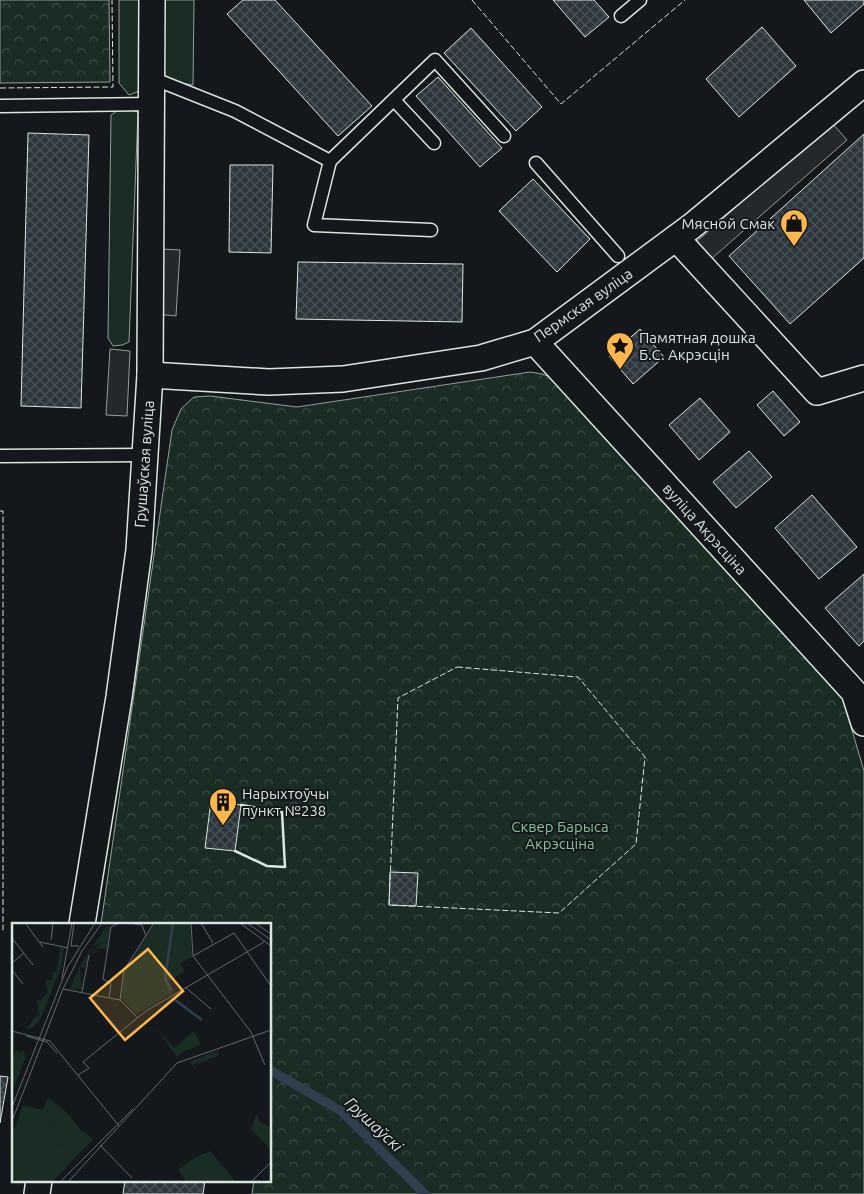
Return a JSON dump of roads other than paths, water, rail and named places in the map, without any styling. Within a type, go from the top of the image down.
[{"type":"street","name":"Грушаўская вуліца","points":[[82,923],[119,697],[136,571],[150,375],[152,0]]},
{"type":"street","name":"Пермская вуліца","points":[[150,375],[269,382],[344,379],[481,358],[535,342],[676,238],[864,82]]},
{"type":"street","points":[[676,238],[817,392],[864,378]]},
{"type":"street","name":"вуліца Акрэсціна","points":[[535,342],[854,692],[864,723]]},
{"type":"lane","points":[[621,16],[640,0]]},
{"type":"lane","points":[[431,230],[314,225],[330,161],[435,60],[504,136]]},
{"type":"lane","points":[[152,78],[235,111],[330,161]]},
{"type":"lane","points":[[394,100],[434,142]]},
{"type":"lane","points":[[0,106],[152,104]]},
{"type":"lane","points":[[536,163],[618,256]]},
{"type":"lane","points":[[0,456],[144,455]]},
{"type":"waterway","name":"Грушаўскі","points":[[271,1071],[341,1111],[425,1194]]},
{"type":"place","name":"Мясной Смак","points":[[794,247]]},
{"type":"place","name":"Памятная дошка Б.С. Акрэсцін","points":[[620,370]]},
{"type":"place","name":"Нарыхтоўчы пункт №238","points":[[223,826]]},
{"type":"park label","name":"Сквер Барыса Акрэсціна","points":[[560,834]]}]
